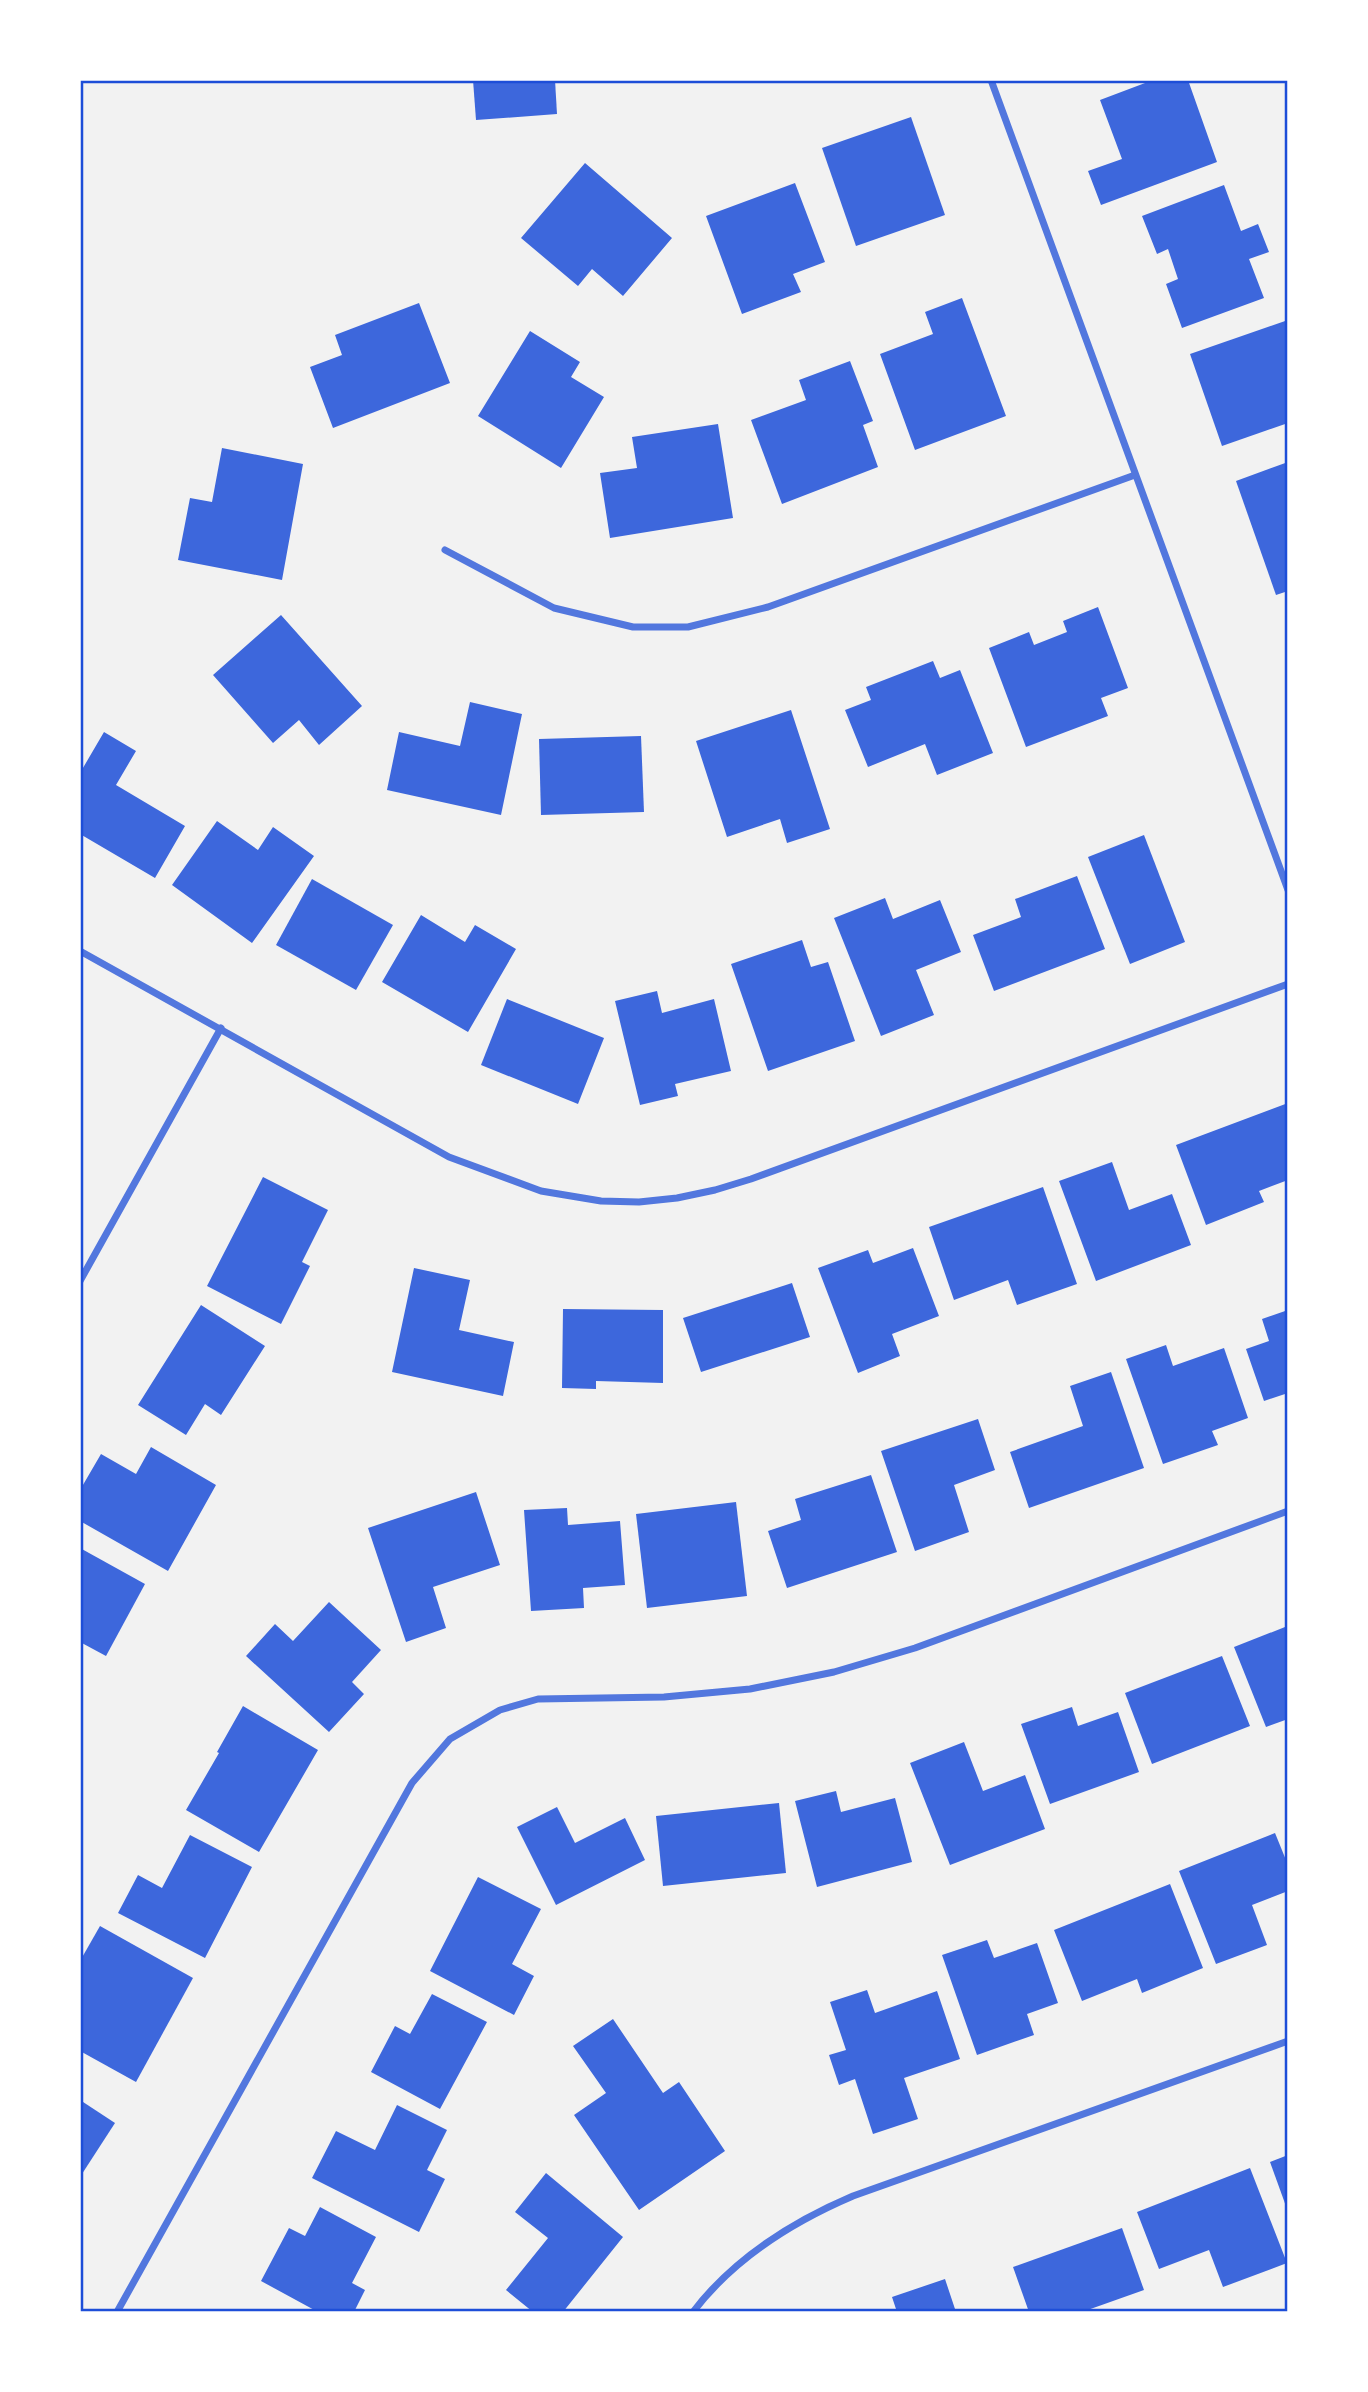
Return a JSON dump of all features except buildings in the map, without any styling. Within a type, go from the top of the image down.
[{"type":"street","points":[[991,80],[1287,890]]},
{"type":"street","points":[[445,550],[554,608],[633,627],[688,627],[768,607],[1135,475]]},
{"type":"street","points":[[80,951],[449,1157],[541,1191],[601,1201],[639,1202],[677,1198],[751,1179],[1287,984]]},
{"type":"street","points":[[80,1281],[221,1028]]},
{"type":"street","points":[[117,2312],[412,1783],[450,1739],[500,1710],[538,1699],[664,1697],[750,1689],[834,1671],[915,1648],[1287,1511]]},
{"type":"street","points":[[693,2312],[747,2255],[810,2215],[853,2196],[1287,2041]]}]
